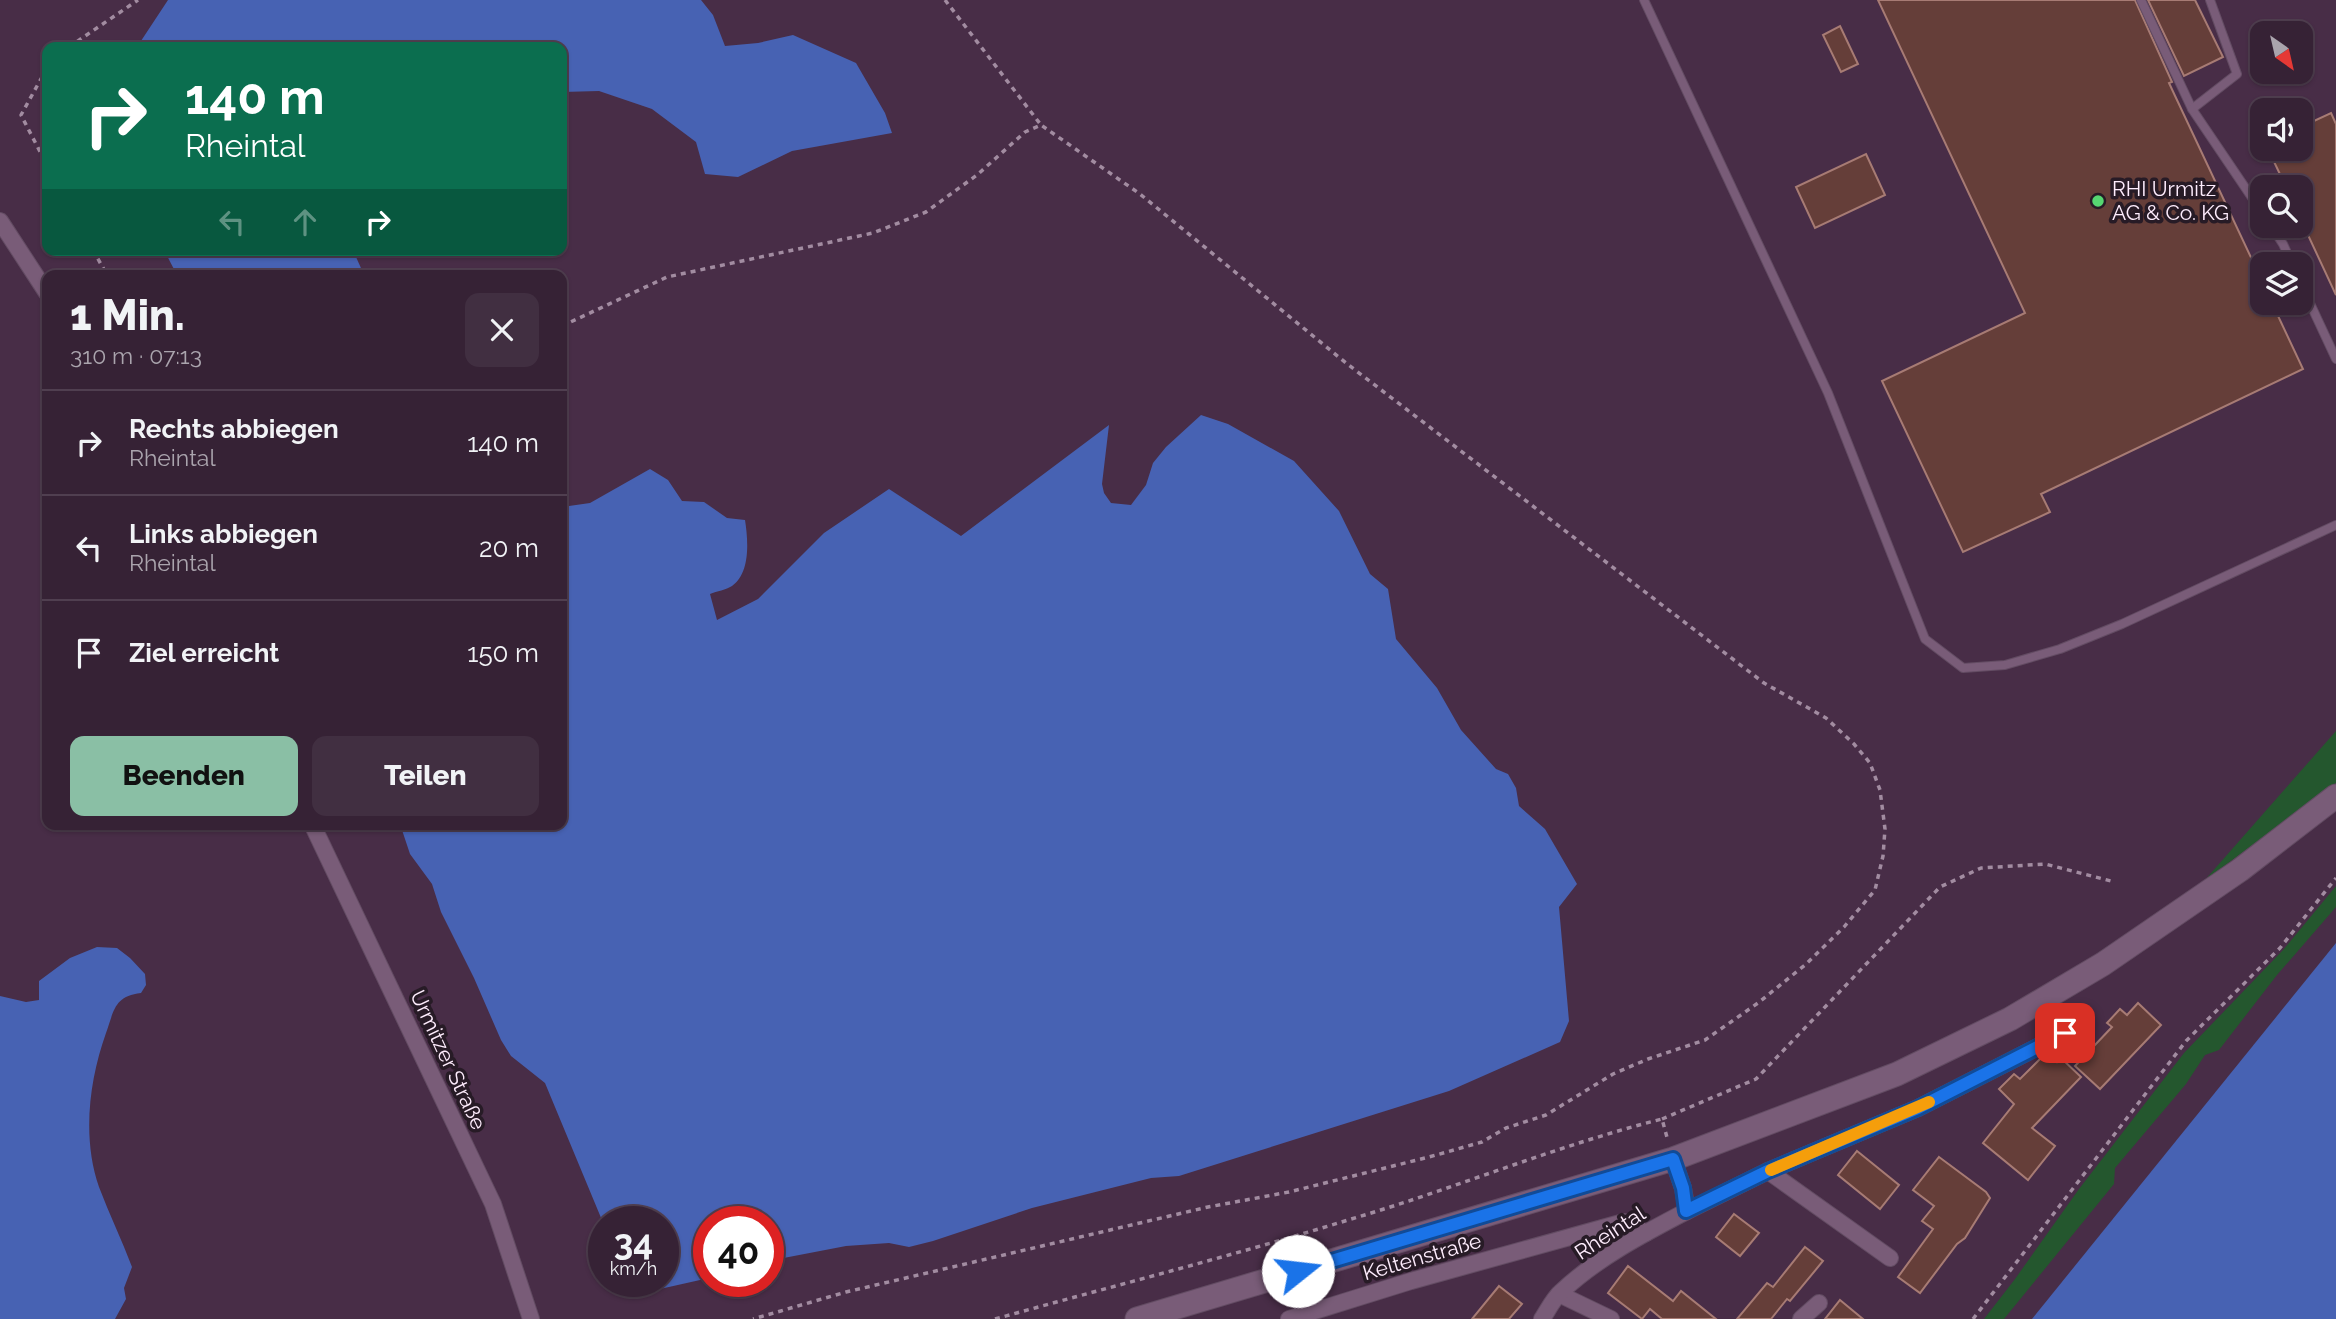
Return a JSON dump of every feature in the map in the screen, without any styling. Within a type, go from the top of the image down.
[{"type":"street","points":[[0,221],[42,285]]},
{"type":"street","points":[[1137,1319],[1673,1159],[1897,1074],[2010,1018],[2103,964],[2241,870],[2336,796]]},
{"type":"street","name":"Urmitzer Straße","points":[[315,830],[493,1204],[531,1319]]},
{"type":"street","name":"Rheintal","points":[[1542,1319],[1559,1294],[1596,1264],[1686,1211],[1768,1171],[1918,1108],[2065,1033]]},
{"type":"street","points":[[1673,1159],[1683,1188],[1686,1211]]},
{"type":"street","points":[[1768,1171],[1890,1258]]},
{"type":"street","name":"Keltenstraße","points":[[1289,1319],[1411,1281],[1624,1222],[1646,1233]]},
{"type":"street","points":[[1559,1294],[1611,1319]]},
{"type":"street","points":[[1801,1319],[1819,1303]]},
{"type":"lane","points":[[1644,0],[1828,393],[1925,639],[1963,668],[2005,665],[2060,649],[2122,624],[2336,525]]},
{"type":"lane","points":[[2141,0],[2192,109],[2250,195]]},
{"type":"lane","points":[[2192,109],[2237,74],[2210,0]]},
{"type":"lane","points":[[2313,310],[2336,359]]},
{"type":"path","points":[[76,42],[138,0]]},
{"type":"path","points":[[753,1319],[846,1292],[1208,1207],[1289,1192],[1482,1142],[1507,1128],[1546,1115],[1613,1074],[1705,1040],[1758,1003],[1805,965],[1844,927],[1875,890],[1883,856],[1885,829],[1880,790],[1870,763],[1845,735],[1826,718],[1754,675],[1346,363],[1140,194],[1041,125],[945,0]]},
{"type":"path","points":[[42,77],[22,115],[42,155]]},
{"type":"path","points":[[567,324],[667,277],[873,233],[926,212],[977,175],[1025,132],[1041,125]]},
{"type":"path","points":[[995,1319],[1348,1220],[1485,1177],[1608,1133],[1662,1119],[1756,1079],[1940,887],[1982,868],[2045,864],[2115,882]]},
{"type":"path","points":[[1973,1319],[2186,1041],[2280,948],[2336,877]]},
{"type":"path","points":[[1662,1119],[1673,1159]]},
{"type":"green space","points":[[2336,731],[2336,783],[2204,881]]},
{"type":"green space","points":[[2336,886],[2336,907],[2277,975],[2219,1050],[2205,1055],[2186,1084],[2115,1168],[2114,1184],[2004,1319],[1984,1319],[2079,1189],[2184,1053],[2283,950]]},
{"type":"water","points":[[168,0],[701,0],[713,15],[725,46],[758,43],[793,35],[856,63],[885,113],[892,133],[792,151],[738,177],[705,174],[696,142],[652,109],[599,91],[567,92],[567,42],[140,42]]},
{"type":"water","points":[[167,256],[356,256],[362,270],[174,270]]},
{"type":"water","points":[[1201,415],[1228,424],[1294,461],[1339,511],[1370,574],[1388,589],[1396,639],[1437,688],[1461,730],[1496,769],[1508,774],[1516,788],[1519,806],[1545,829],[1577,884],[1559,907],[1569,1021],[1560,1042],[1449,1091],[1179,1176],[1151,1178],[1032,1208],[909,1247],[889,1243],[846,1246],[784,1258],[784,1206],[693,1206],[693,1282],[679,1285],[679,1206],[596,1206],[545,1083],[511,1056],[501,1040],[441,912],[432,884],[410,854],[402,830],[567,830],[567,506],[590,503],[650,469],[668,480],[682,501],[704,502],[727,518],[745,520],[747,555],[742,573],[732,586],[710,594],[717,620],[758,599],[824,533],[889,489],[961,536],[1109,425],[1102,484],[1111,503],[1131,505],[1146,485],[1153,463],[1166,447]]},
{"type":"water","points":[[2336,943],[2336,1319],[2032,1319]]},
{"type":"water","points":[[97,947],[117,948],[130,958],[145,974],[146,985],[141,993],[125,997],[113,1011],[95,1070],[90,1110],[91,1149],[99,1187],[132,1267],[124,1288],[126,1299],[115,1319],[0,1319],[0,996],[26,1002],[39,1000],[39,981],[70,958]]},
{"type":"building","points":[[1878,0],[2135,0],[2172,82],[2169,83],[2250,255],[2250,315],[2278,315],[2303,369],[2041,494],[2050,512],[1963,552],[1882,381],[2025,313]]},
{"type":"building","points":[[2148,0],[2195,0],[2223,57],[2184,76]]},
{"type":"building","points":[[1840,26],[1858,64],[1841,72],[1823,35]]},
{"type":"building","points":[[2331,113],[2336,124],[2336,295],[2309,238],[2313,238],[2313,175],[2280,175],[2274,161],[2313,161],[2313,121]]},
{"type":"building","points":[[1866,154],[1885,195],[1815,228],[1796,187]]},
{"type":"building","points":[[2138,1003],[2161,1025],[2100,1089],[2075,1066],[2112,1027],[2107,1023],[2120,1009],[2127,1015]]},
{"type":"building","points":[[2048,1053],[2057,1062],[2061,1058],[2081,1077],[2032,1128],[2055,1146],[2028,1180],[1983,1143],[2014,1104],[1999,1089],[2014,1074],[2020,1079]]},
{"type":"building","points":[[1857,1151],[1899,1185],[1880,1209],[1838,1175]]},
{"type":"building","points":[[1939,1157],[1986,1192],[1990,1198],[1965,1238],[1957,1244],[1920,1293],[1898,1277],[1933,1229],[1922,1221],[1934,1206],[1913,1190]]},
{"type":"building","points":[[1734,1214],[1759,1233],[1740,1256],[1716,1237]]},
{"type":"building","points":[[1805,1247],[1823,1261],[1790,1301],[1787,1299],[1771,1319],[1737,1319],[1767,1283],[1773,1287]]},
{"type":"building","points":[[1628,1266],[1673,1301],[1681,1291],[1716,1319],[1662,1319],[1650,1309],[1642,1319],[1608,1293]]},
{"type":"building","points":[[1499,1286],[1522,1304],[1509,1319],[1472,1319]]},
{"type":"building","points":[[1840,1300],[1863,1319],[1825,1319]]},
{"type":"slow traffic","points":[[1771,1170],[1929,1102]]},
{"type":"place","name":"RHI Urmitz AG & Co. KG","points":[[2098,201]]},
{"type":"route","points":[[1298,1271],[1673,1159],[1683,1188],[1686,1211],[1768,1171],[1918,1108],[2065,1033]]}]
